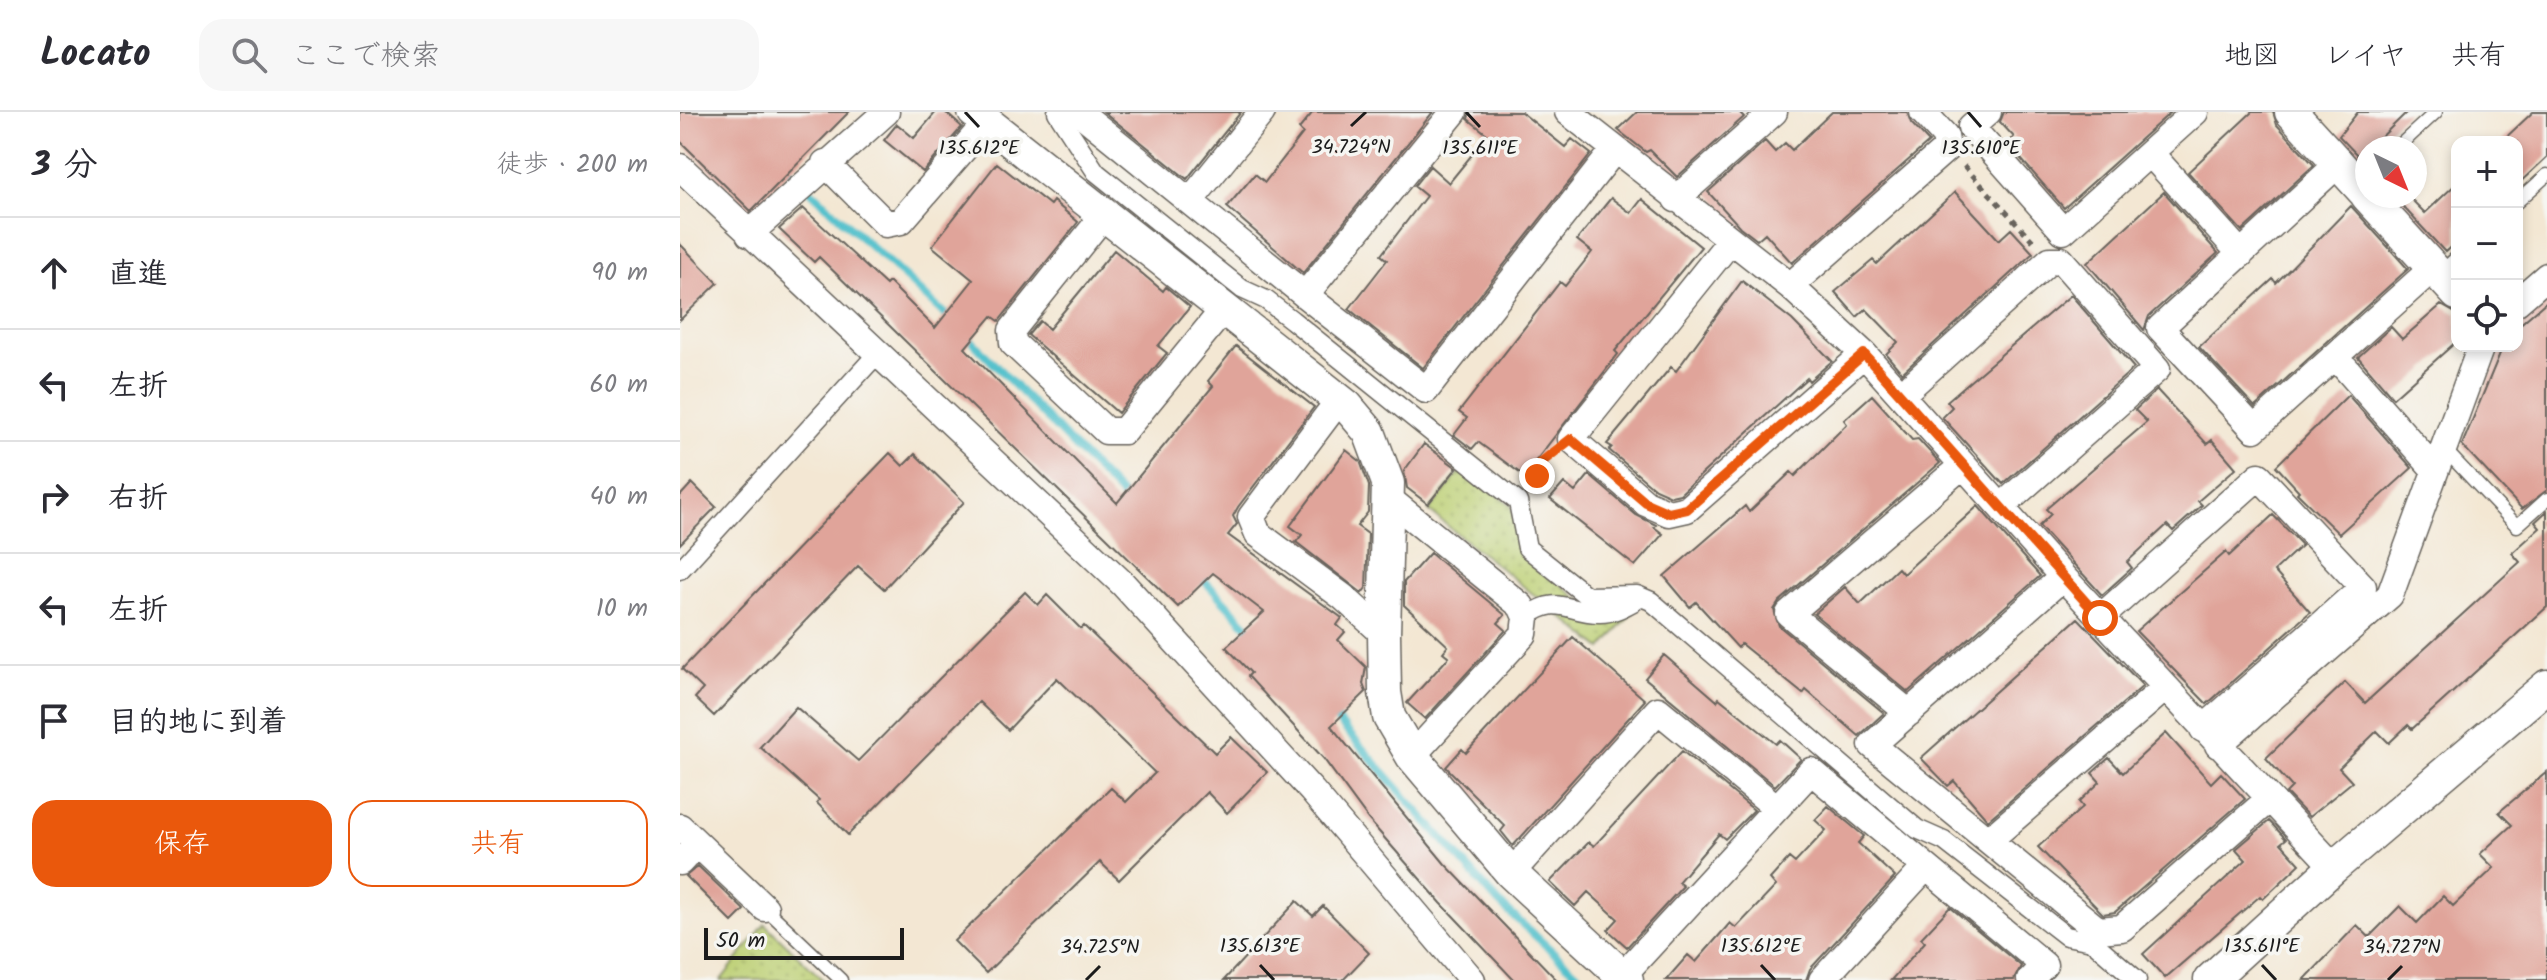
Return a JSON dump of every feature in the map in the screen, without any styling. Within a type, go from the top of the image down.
[{"type":"street","points":[[749,234],[825,163],[886,112]]},
{"type":"street","points":[[1057,112],[1096,172],[1126,198],[1242,289],[1266,300],[1292,320],[1518,502],[1527,548],[1587,596],[1642,597],[1651,601],[1783,710],[1827,755],[1917,829],[1944,841],[2066,936],[2092,941],[2137,980]]},
{"type":"street","points":[[1079,112],[1426,390],[1615,149]]},
{"type":"street","points":[[1190,201],[1262,112]]},
{"type":"street","points":[[1305,295],[1454,112]]},
{"type":"street","points":[[1568,112],[1790,286],[1864,354],[2100,618],[2334,867]]},
{"type":"street","points":[[1676,199],[1774,112]]},
{"type":"street","points":[[1790,286],[1947,148],[1945,136],[1923,112]]},
{"type":"street","points":[[1988,112],[1971,127],[2063,231],[2195,112]]},
{"type":"street","points":[[2291,112],[2355,179]]},
{"type":"street","points":[[825,163],[886,224],[901,221],[980,117],[1339,400],[1369,432],[1381,457],[1389,499],[1384,634],[1385,692],[1389,717],[1412,756],[1511,873],[1625,978],[1811,771],[2044,965],[2030,980]]},
{"type":"street","points":[[2150,153],[2241,254]]},
{"type":"street","points":[[680,167],[1123,584],[1312,791],[1472,980]]},
{"type":"street","points":[[2355,185],[2241,254],[2160,328],[2254,429],[2335,356],[2446,273],[2383,208]]},
{"type":"street","points":[[1104,215],[1012,330],[1013,343],[1106,431],[1124,431],[1224,309]]},
{"type":"street","points":[[1731,240],[1571,439],[1646,503],[1669,513],[1687,509],[1864,354]]},
{"type":"street","points":[[1901,395],[2050,260],[2061,260],[2157,369],[2001,507]]},
{"type":"street","points":[[2523,297],[2547,276]]},
{"type":"street","points":[[2210,737],[2372,595],[2390,595],[2479,352]]},
{"type":"street","points":[[680,570],[878,353]]},
{"type":"street","points":[[2335,356],[2440,459]]},
{"type":"street","points":[[1339,400],[1251,517],[1258,534],[1343,597],[1384,634]]},
{"type":"street","points":[[1909,713],[1789,614],[1963,465]]},
{"type":"street","points":[[2100,618],[2259,476],[2372,595]]},
{"type":"street","points":[[1389,499],[1521,606],[1526,617],[1524,634],[1412,756]]},
{"type":"street","points":[[2063,577],[1872,745],[2098,930],[2122,928],[2268,800]]},
{"type":"street","points":[[1526,617],[1541,607],[1559,603],[1599,613],[1619,609],[1642,597]]},
{"type":"street","points":[[2210,980],[2334,867],[2547,686]]},
{"type":"street","points":[[1989,840],[2165,688]]},
{"type":"street","points":[[1511,873],[1658,710],[1777,808]]},
{"type":"street","points":[[686,845],[765,908]]},
{"type":"street","points":[[1822,980],[1926,867]]},
{"type":"lane","points":[[2410,136],[2436,112]]},
{"type":"lane","points":[[2523,197],[2547,175]]},
{"type":"lane","points":[[2440,459],[2517,526],[2547,499]]},
{"type":"lane","points":[[765,908],[841,980]]},
{"type":"path","points":[[1947,148],[2050,260]]},
{"type":"path","points":[[1512,497],[1537,476],[1539,464],[1571,439]]},
{"type":"green space","points":[[1463,468],[1511,505],[1521,551],[1583,603],[1619,601],[1632,613],[1602,649],[1429,511]]},
{"type":"green space","points":[[765,924],[823,980],[721,980]]},
{"type":"building","points":[[680,112],[849,112],[751,211],[680,141]]},
{"type":"building","points":[[936,112],[945,112],[962,127],[923,172],[884,140],[897,124],[914,138]]},
{"type":"building","points":[[1104,112],[1241,112],[1187,179]]},
{"type":"building","points":[[1313,112],[1433,112],[1303,273],[1227,207],[1255,174],[1265,182],[1303,133],[1299,129]]},
{"type":"building","points":[[1470,112],[1521,112],[1565,147],[1572,139],[1591,154],[1423,368],[1349,309],[1387,260],[1381,255],[1426,196],[1414,186],[1430,166],[1449,183],[1488,135],[1468,119]]},
{"type":"building","points":[[1637,112],[1739,112],[1744,117],[1677,177],[1650,150],[1646,152],[1618,130]]},
{"type":"building","points":[[1832,112],[1907,112],[1911,123],[1929,142],[1792,263],[1765,233],[1757,240],[1740,227],[1708,192],[1765,141],[1775,152],[1785,143],[1792,150]]},
{"type":"building","points":[[2004,112],[2171,112],[2064,208],[2007,143],[2014,137],[2000,122]]},
{"type":"building","points":[[2252,112],[2273,112],[2277,125],[2314,165],[2242,231],[2188,172]]},
{"type":"building","points":[[2358,112],[2407,112],[2382,136],[2355,136],[2355,153],[2339,136]]},
{"type":"building","points":[[2533,112],[2547,112],[2547,157],[2523,179],[2523,136],[2507,136]]},
{"type":"building","points":[[997,163],[1050,205],[1053,201],[1078,222],[999,321],[992,316],[965,348],[1117,503],[1213,386],[1208,381],[1236,346],[1314,407],[1238,507],[1233,516],[1237,524],[1228,535],[1342,618],[1337,625],[1345,632],[1338,640],[1366,667],[1363,684],[1366,692],[1331,726],[1445,864],[1557,980],[1514,980],[1441,903],[1368,819],[1323,758],[1248,676],[1251,673],[1226,647],[1264,612],[1213,573],[1178,607],[819,257],[814,262],[779,229],[803,208],[886,285],[889,282],[935,328],[973,280],[932,246]]},
{"type":"building","points":[[2451,189],[2451,246],[2445,252],[2404,208],[2420,208],[2425,213]]},
{"type":"building","points":[[1955,192],[1999,240],[2011,229],[2033,253],[1902,373],[1886,354],[1898,342],[1866,309],[1857,317],[1835,292],[1873,260],[1877,264]]},
{"type":"building","points":[[2164,192],[2218,253],[2149,316],[2144,330],[2087,263]]},
{"type":"building","points":[[1611,198],[1631,213],[1642,199],[1701,247],[1615,351],[1618,354],[1524,476],[1478,442],[1472,449],[1454,435],[1467,418],[1459,412],[1560,282],[1565,286],[1592,252],[1577,240]]},
{"type":"building","points":[[2351,206],[2408,269],[2255,407],[2199,347],[2273,279],[2276,283]]},
{"type":"building","points":[[680,244],[718,283],[680,320]]},
{"type":"building","points":[[1114,250],[1163,291],[1166,287],[1190,307],[1158,346],[1167,353],[1118,413],[1028,335],[1040,321],[1049,329]]},
{"type":"building","points":[[1742,281],[1792,320],[1832,361],[1809,381],[1807,378],[1680,494],[1671,496],[1655,489],[1609,450],[1612,447],[1607,444],[1671,367],[1676,371]]},
{"type":"building","points":[[2071,295],[2134,368],[2003,484],[1942,417],[1952,407],[1947,401]]},
{"type":"building","points":[[2547,301],[2547,490],[2522,509],[2462,445],[2501,352],[2523,352],[2523,322]]},
{"type":"building","points":[[2441,305],[2451,311],[2451,346],[2393,398],[2358,357],[2391,327],[2402,339]]},
{"type":"building","points":[[2157,390],[2207,444],[2212,440],[2236,468],[2198,501],[2202,505],[2173,531],[2167,525],[2127,562],[2132,568],[2102,595],[2039,526],[2051,514],[2046,509],[2147,422],[2135,410]]},
{"type":"building","points":[[1872,395],[1912,440],[1918,439],[1940,463],[1779,602],[1774,610],[1779,626],[1884,713],[1859,736],[1806,690],[1803,694],[1741,644],[1738,648],[1696,602],[1690,607],[1664,576],[1745,506],[1749,512],[1791,472],[1795,476],[1847,424],[1844,420]]},
{"type":"building","points":[[2348,395],[2412,468],[2339,534],[2297,493],[2299,491],[2276,466]]},
{"type":"building","points":[[1424,444],[1457,468],[1428,504],[1407,488],[1404,471]]},
{"type":"building","points":[[1346,450],[1360,461],[1369,486],[1368,512],[1357,526],[1368,534],[1366,588],[1362,593],[1296,542],[1302,535],[1290,526]]},
{"type":"building","points":[[890,453],[903,466],[915,454],[964,502],[884,589],[858,566],[714,716],[695,698],[703,689],[682,669]]},
{"type":"building","points":[[1589,475],[1636,515],[1656,525],[1654,527],[1663,534],[1635,566],[1550,499],[1564,483],[1575,492]]},
{"type":"building","points":[[692,483],[716,507],[680,544],[680,496]]},
{"type":"building","points":[[1978,506],[2040,576],[1908,692],[1814,614],[1845,587],[1860,604],[1898,568],[1903,574]]},
{"type":"building","points":[[2547,511],[2547,607],[2412,729],[2408,725],[2389,743],[2377,731],[2339,768],[2352,782],[2309,817],[2286,793],[2292,787],[2266,758],[2345,682],[2365,703],[2520,562],[2512,553],[2540,528],[2535,522]]},
{"type":"building","points":[[2273,515],[2302,545],[2274,571],[2310,612],[2207,704],[2136,631],[2226,552],[2229,556]]},
{"type":"building","points":[[1430,553],[1505,615],[1498,623],[1506,630],[1425,719],[1407,703],[1449,657],[1443,652],[1448,646],[1404,605],[1404,582]]},
{"type":"building","points":[[1025,592],[1038,605],[1047,595],[1081,629],[1084,626],[1215,753],[1231,737],[1267,772],[1227,813],[1207,792],[1119,880],[1100,862],[986,973],[954,941],[1111,788],[1126,802],[1155,773],[1057,678],[1008,730],[979,702],[848,835],[817,803],[819,800],[760,747],[796,707],[858,761]]},
{"type":"building","points":[[2078,618],[2143,686],[1988,820],[1954,781],[1948,786],[1921,758]]},
{"type":"building","points":[[1573,637],[1645,700],[1513,846],[1501,831],[1505,826],[1446,767],[1462,749],[1466,753]]},
{"type":"building","points":[[1664,655],[1717,701],[1719,698],[1776,744],[1780,740],[1801,759],[1775,786],[1645,678]]},
{"type":"building","points":[[2166,733],[2211,783],[2221,773],[2245,799],[2115,912],[2103,914],[2038,847],[2083,807],[2079,802],[2100,782],[2092,773],[2109,758],[2123,773]]},
{"type":"building","points":[[1682,751],[1754,810],[1725,839],[1719,834],[1678,882],[1683,886],[1627,947],[1608,930],[1618,919],[1588,892],[1575,906],[1550,882],[1589,842],[1594,846]]},
{"type":"building","points":[[2547,772],[2547,980],[2304,980],[2357,925],[2369,937],[2400,906],[2417,923],[2443,896],[2453,906],[2494,868],[2480,854],[2512,825],[2499,812]]},
{"type":"building","points":[[1828,806],[1864,836],[1858,843],[1895,877],[1810,969],[1806,980],[1666,980],[1688,955],[1696,962],[1730,923],[1736,928],[1776,886],[1770,879],[1789,858],[1795,863],[1826,830],[1815,820]]},
{"type":"building","points":[[2269,821],[2286,839],[2281,843],[2300,864],[2263,899],[2260,896],[2165,978],[2143,954],[2246,860],[2236,849]]},
{"type":"building","points":[[698,866],[744,910],[732,922],[686,876]]},
{"type":"building","points":[[1297,901],[1313,916],[1323,906],[1369,953],[1343,980],[1224,980]]},
{"type":"building","points":[[1950,907],[2021,966],[2014,980],[1891,980],[1925,942],[1921,938]]},
{"type":"waterway","points":[[783,165],[953,322]]},
{"type":"waterway","points":[[965,334],[1128,502]]},
{"type":"waterway","points":[[1199,575],[1253,632]]},
{"type":"waterway","points":[[1332,714],[1499,903],[1584,980]]},
{"type":"route","points":[[1537,476],[1539,464],[1571,439],[1646,503],[1669,513],[1687,509],[1864,354],[2100,618]]}]
